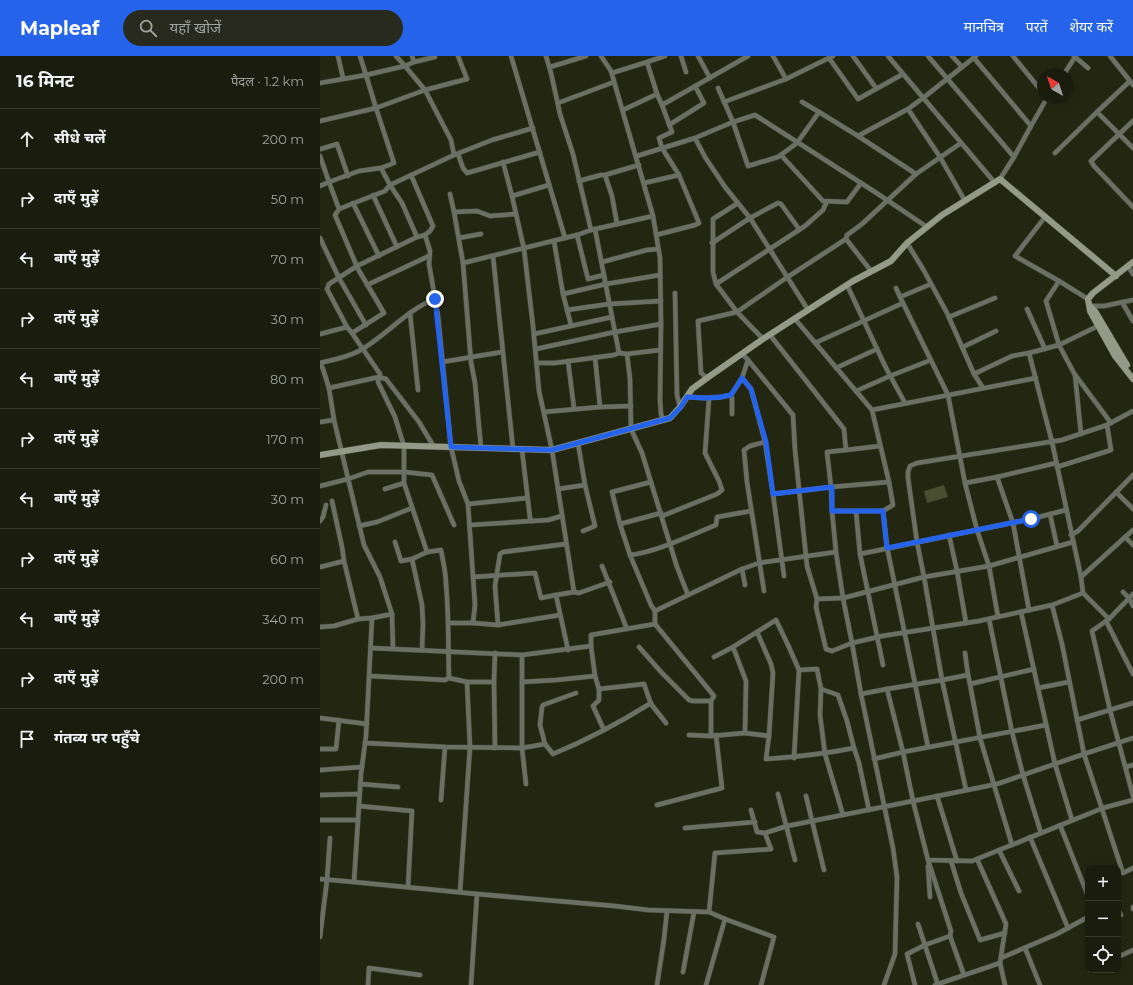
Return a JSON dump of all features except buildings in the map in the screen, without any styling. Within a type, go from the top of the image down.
[{"type":"street","points":[[338,56],[342,78]]},
{"type":"street","points":[[320,186],[359,172],[381,168],[394,163],[360,56]]},
{"type":"street","points":[[396,56],[425,90],[451,140],[463,168],[468,173],[540,152]]},
{"type":"street","points":[[320,83],[405,66],[435,56]]},
{"type":"street","points":[[320,122],[376,108],[425,90],[467,79],[458,56]]},
{"type":"street","points":[[511,56],[565,238]]},
{"type":"street","points":[[546,56],[602,262],[619,353]]},
{"type":"street","points":[[550,67],[586,56]]},
{"type":"street","points":[[601,56],[612,73],[653,216],[660,258],[660,400],[663,420]]},
{"type":"street","points":[[612,73],[665,56]]},
{"type":"street","points":[[681,56],[686,72]]},
{"type":"street","points":[[698,56],[710,78]]},
{"type":"street","points":[[662,105],[748,56]]},
{"type":"street","points":[[773,56],[786,78]]},
{"type":"street","points":[[854,56],[876,88]]},
{"type":"street","points":[[888,56],[962,143],[998,181],[1046,217],[1116,276]]},
{"type":"street","points":[[928,56],[1014,157]]},
{"type":"street","points":[[952,56],[962,67]]},
{"type":"street","points":[[1013,56],[1037,86]]},
{"type":"street","points":[[1055,153],[1097,112],[1131,83],[1110,56]]},
{"type":"street","points":[[724,102],[786,78],[831,57],[858,99],[903,74]]},
{"type":"street","points":[[858,136],[908,109],[975,57],[1031,126]]},
{"type":"street","points":[[1068,68],[1074,57],[1088,68]]},
{"type":"street","points":[[647,62],[657,94],[672,132],[659,138],[662,148],[679,175],[699,223],[656,236]]},
{"type":"street","points":[[558,103],[614,82]]},
{"type":"street","points":[[669,125],[704,103],[695,86]]},
{"type":"street","points":[[718,88],[733,122],[748,166],[778,157],[797,143],[819,112]]},
{"type":"street","points":[[623,110],[657,94]]},
{"type":"street","points":[[802,102],[916,174]]},
{"type":"street","points":[[320,455],[381,445],[552,450],[670,418],[680,408],[692,389],[707,378],[763,339],[847,285],[891,261],[907,243],[942,215],[998,181],[1014,157],[1044,104]]},
{"type":"street","points":[[908,109],[940,157],[966,201]]},
{"type":"street","points":[[1097,112],[1133,148]]},
{"type":"street","points":[[637,156],[695,138],[733,122],[755,115],[927,227]]},
{"type":"street","points":[[1133,121],[1091,161],[1133,207]]},
{"type":"street","points":[[352,334],[384,314],[357,266],[335,214],[339,209],[385,191],[390,185],[456,154],[492,140],[533,128]]},
{"type":"street","points":[[695,138],[705,157],[725,187],[750,218],[786,278],[808,310]]},
{"type":"street","points":[[707,378],[701,373],[698,321],[737,312],[846,239],[847,235],[862,224],[916,174],[962,143]]},
{"type":"street","points":[[320,147],[336,144],[348,176]]},
{"type":"street","points":[[781,154],[822,201],[847,202],[861,183]]},
{"type":"street","points":[[320,156],[339,209]]},
{"type":"street","points":[[503,162],[524,249],[536,349],[539,391],[552,450],[574,592]]},
{"type":"street","points":[[579,180],[601,175],[605,176],[639,165]]},
{"type":"street","points":[[381,168],[402,203],[417,237]]},
{"type":"street","points":[[411,175],[433,226],[430,231],[425,235],[417,237],[357,266],[329,284],[327,289],[347,327],[380,374],[378,382],[395,417],[404,446],[404,483],[427,552]]},
{"type":"street","points":[[644,184],[679,175]]},
{"type":"street","points":[[605,176],[612,196],[617,224]]},
{"type":"street","points":[[512,196],[549,185]]},
{"type":"street","points":[[450,194],[463,263],[471,358],[476,383],[481,448]]},
{"type":"street","points":[[373,195],[397,247]]},
{"type":"street","points":[[716,284],[769,248],[799,230],[823,210],[827,201]]},
{"type":"street","points":[[353,203],[379,256]]},
{"type":"street","points":[[738,203],[713,219],[713,272],[716,284],[737,312],[763,339]]},
{"type":"street","points":[[712,243],[750,218],[778,203],[781,204],[799,230]]},
{"type":"street","points":[[454,212],[477,211],[490,216],[516,214]]},
{"type":"street","points":[[463,263],[524,249],[577,235],[593,229],[653,216]]},
{"type":"street","points":[[1046,217],[1015,256],[1060,281],[1089,303],[1120,356],[1133,373]]},
{"type":"street","points":[[459,238],[481,234]]},
{"type":"street","points":[[425,235],[430,251],[429,256],[451,447],[458,481],[468,504],[475,605],[473,623]]},
{"type":"street","points":[[577,235],[588,279],[604,275]]},
{"type":"street","points":[[320,238],[339,278],[366,325]]},
{"type":"street","points":[[846,239],[871,271]]},
{"type":"street","points":[[554,241],[563,294],[571,325]]},
{"type":"street","points":[[907,243],[949,317],[974,374],[983,388]]},
{"type":"street","points":[[602,262],[647,250],[658,249]]},
{"type":"street","points":[[368,285],[429,256]]},
{"type":"street","points":[[493,256],[513,449]]},
{"type":"street","points":[[1133,274],[1130,264],[1093,293],[1089,303],[1090,311],[1115,356],[1133,379]]},
{"type":"street","points":[[563,294],[660,274]]},
{"type":"street","points":[[965,483],[1056,465],[1111,450],[1109,424],[1075,375],[1059,345],[1046,301],[1060,281]]},
{"type":"street","points":[[900,297],[931,284]]},
{"type":"street","points":[[847,285],[890,376],[905,403]]},
{"type":"street","points":[[896,288],[948,395],[965,483],[977,530],[989,566],[998,617]]},
{"type":"street","points":[[675,293],[677,395],[680,408]]},
{"type":"street","points":[[949,317],[995,298]]},
{"type":"street","points":[[393,648],[392,614],[380,577],[364,545],[334,420],[329,388],[320,363],[358,352],[410,313],[428,301],[435,299]]},
{"type":"street","points":[[1089,303],[1104,306],[1133,300]]},
{"type":"street","points":[[567,310],[610,304],[661,301]]},
{"type":"street","points":[[1122,302],[1133,321]]},
{"type":"street","points":[[815,343],[904,303]]},
{"type":"street","points":[[1027,309],[1045,349]]},
{"type":"street","points":[[410,313],[418,390]]},
{"type":"street","points":[[534,334],[612,317]]},
{"type":"street","points":[[795,319],[872,410],[889,482],[893,505],[883,511],[832,511]]},
{"type":"street","points":[[536,349],[661,324]]},
{"type":"street","points":[[974,374],[1012,356],[1059,345],[1098,326]]},
{"type":"street","points":[[320,334],[347,327]]},
{"type":"street","points":[[962,347],[996,331]]},
{"type":"street","points":[[770,335],[844,429],[846,450]]},
{"type":"street","points":[[836,368],[877,349]]},
{"type":"street","points":[[537,363],[555,363],[568,360],[614,355],[619,353],[627,354],[660,350]]},
{"type":"street","points":[[442,362],[502,352]]},
{"type":"street","points":[[1030,353],[1052,442],[1081,577],[1083,593],[1107,620],[1133,674]]},
{"type":"street","points":[[627,354],[630,379],[632,429],[652,482],[677,567],[688,596]]},
{"type":"street","points":[[742,354],[793,415],[806,566],[817,599],[816,607],[826,649],[832,650],[852,642],[877,637],[989,619],[1052,605],[1083,593]]},
{"type":"street","points":[[595,357],[600,406]]},
{"type":"street","points":[[568,360],[574,408]]},
{"type":"street","points":[[732,414],[731,395],[742,378],[748,360]]},
{"type":"street","points":[[856,391],[931,360]]},
{"type":"street","points":[[1075,375],[1081,434]]},
{"type":"street","points":[[329,388],[379,377],[386,379],[419,422],[434,447]]},
{"type":"street","points":[[742,378],[751,389],[766,442],[784,576]]},
{"type":"street","points":[[872,410],[1036,378]]},
{"type":"street","points":[[687,397],[722,398],[731,395]]},
{"type":"street","points":[[620,524],[661,514],[717,494],[722,490],[705,453],[709,398]]},
{"type":"street","points":[[544,412],[600,406],[631,406]]},
{"type":"street","points":[[966,790],[942,680],[917,542],[908,478],[910,466],[1052,442],[1109,424],[1133,411]]},
{"type":"street","points":[[320,422],[334,420]]},
{"type":"street","points":[[764,591],[751,511],[744,450],[750,446],[766,442]]},
{"type":"street","points":[[578,443],[585,484],[595,526],[583,531]]},
{"type":"street","points":[[880,446],[827,452],[832,487],[832,511],[836,552],[843,598],[893,848],[897,877],[895,954],[884,985]]},
{"type":"street","points":[[522,450],[527,498],[530,518],[532,520]]},
{"type":"street","points":[[320,486],[348,480],[368,472],[404,472],[432,475],[454,526]]},
{"type":"street","points":[[1071,535],[1078,531],[1133,475]]},
{"type":"street","points":[[997,477],[1013,523],[1029,610]]},
{"type":"street","points":[[652,482],[612,492],[620,524],[630,554],[651,605],[655,611],[655,624],[714,696],[711,701],[714,736],[722,788],[658,805]]},
{"type":"street","points":[[773,494],[889,482]]},
{"type":"street","points":[[385,489],[404,483]]},
{"type":"street","points":[[558,489],[585,484]]},
{"type":"street","points":[[1116,492],[1133,509]]},
{"type":"street","points":[[468,504],[527,498]]},
{"type":"street","points":[[332,501],[358,619]]},
{"type":"street","points":[[320,520],[323,517],[326,505]]},
{"type":"street","points":[[359,526],[377,522],[412,508]]},
{"type":"street","points":[[860,554],[1013,523],[1066,510]]},
{"type":"street","points":[[630,554],[636,554],[670,544],[716,525],[717,517],[751,511]]},
{"type":"street","points":[[856,511],[860,554],[883,665]]},
{"type":"street","points":[[883,511],[887,548],[928,747]]},
{"type":"street","points":[[1050,514],[1057,546]]},
{"type":"street","points":[[470,525],[548,520],[562,516]]},
{"type":"street","points":[[1081,577],[1133,530]]},
{"type":"street","points":[[949,535],[966,623]]},
{"type":"street","points":[[1125,537],[1133,544]]},
{"type":"street","points":[[395,542],[402,561],[412,559],[427,552],[441,550],[446,583],[449,678]]},
{"type":"street","points":[[817,599],[843,598],[924,577],[989,566],[1073,542]]},
{"type":"street","points":[[498,625],[495,586],[500,554],[503,552],[566,544]]},
{"type":"street","points":[[655,611],[742,569],[759,563],[836,552]]},
{"type":"street","points":[[412,559],[422,605],[422,650]]},
{"type":"street","points":[[320,567],[344,561]]},
{"type":"street","points":[[602,566],[610,582],[627,629]]},
{"type":"street","points":[[742,569],[745,585]]},
{"type":"street","points":[[473,577],[535,573],[541,598],[574,592],[580,593],[610,582]]},
{"type":"street","points":[[1123,592],[1129,598],[1133,606]]},
{"type":"street","points":[[1133,594],[1107,620],[1092,630],[1118,743],[1133,796]]},
{"type":"street","points":[[556,595],[568,650]]},
{"type":"street","points":[[1052,605],[1084,754],[1102,808],[1118,865]]},
{"type":"street","points":[[1021,612],[1055,764],[1072,820]]},
{"type":"street","points":[[320,627],[334,626],[358,619],[392,614]]},
{"type":"street","points":[[448,623],[498,625],[560,615]]},
{"type":"street","points":[[354,882],[359,794],[367,724],[372,618]]},
{"type":"street","points":[[989,619],[1022,775],[1041,833]]},
{"type":"street","points":[[714,657],[776,620],[799,670],[794,758]]},
{"type":"street","points":[[604,730],[593,706],[599,700],[600,689],[595,676],[591,635],[655,624]]},
{"type":"street","points":[[757,632],[771,664],[773,673],[766,759],[794,758],[854,748]]},
{"type":"street","points":[[371,648],[522,655],[592,646]]},
{"type":"street","points":[[639,647],[689,700],[711,701]]},
{"type":"street","points":[[733,647],[746,681],[745,733]]},
{"type":"street","points":[[495,653],[495,748]]},
{"type":"street","points":[[965,653],[980,738],[1012,845]]},
{"type":"street","points":[[522,655],[522,748],[526,784]]},
{"type":"street","points":[[799,670],[817,669],[821,689],[820,715],[825,754],[843,815]]},
{"type":"street","points":[[970,684],[1034,670]]},
{"type":"street","points":[[861,694],[887,688],[968,675]]},
{"type":"street","points":[[370,676],[445,680],[449,678],[467,682],[494,682]]},
{"type":"street","points":[[522,682],[595,676]]},
{"type":"street","points":[[460,892],[470,747],[467,682]]},
{"type":"street","points":[[1038,688],[1069,682]]},
{"type":"street","points":[[600,689],[644,684],[651,703],[666,723]]},
{"type":"street","points":[[887,688],[904,752],[928,860],[951,931],[950,936],[964,975]]},
{"type":"street","points":[[821,689],[838,695],[847,720],[859,763],[869,810]]},
{"type":"street","points":[[576,693],[543,705],[542,707],[540,725],[545,744],[553,754],[581,742],[651,703]]},
{"type":"street","points":[[1077,720],[1133,703]]},
{"type":"street","points":[[320,718],[367,724]]},
{"type":"street","points":[[320,749],[336,749],[339,720]]},
{"type":"street","points":[[874,759],[928,747],[1046,725]]},
{"type":"street","points":[[689,735],[714,736],[745,733],[769,736]]},
{"type":"street","points":[[751,810],[757,832],[765,833],[787,826],[994,784],[1133,738]]},
{"type":"street","points":[[365,743],[495,748],[522,748],[545,744]]},
{"type":"street","points":[[442,800],[445,747]]},
{"type":"street","points":[[1126,767],[1133,765]]},
{"type":"street","points":[[320,770],[362,766]]},
{"type":"street","points":[[360,784],[398,787]]},
{"type":"street","points":[[320,795],[359,794]]},
{"type":"street","points":[[778,794],[795,860]]},
{"type":"street","points":[[806,796],[824,870]]},
{"type":"street","points":[[937,796],[961,893],[980,940],[1005,933]]},
{"type":"street","points":[[928,860],[972,861],[1102,808],[1133,800]]},
{"type":"street","points":[[359,806],[412,811],[408,887]]},
{"type":"street","points":[[320,820],[358,820]]},
{"type":"street","points":[[685,828],[755,822]]},
{"type":"street","points":[[1060,825],[1085,885]]},
{"type":"street","points":[[709,912],[715,853],[771,849],[765,833]]},
{"type":"street","points":[[320,938],[330,838]]},
{"type":"street","points":[[1030,838],[1068,928]]},
{"type":"street","points":[[999,850],[1019,891]]},
{"type":"street","points":[[977,859],[1006,924],[1000,960],[1005,985]]},
{"type":"street","points":[[928,860],[930,897]]},
{"type":"street","points":[[1121,874],[1133,868]]},
{"type":"street","points":[[320,879],[648,910],[709,912],[774,936],[761,985]]},
{"type":"street","points":[[471,985],[477,894]]},
{"type":"street","points":[[657,985],[667,911]]},
{"type":"street","points":[[683,972],[694,912]]},
{"type":"street","points":[[706,985],[725,919]]},
{"type":"street","points":[[918,924],[937,985],[1000,960],[1085,920]]},
{"type":"street","points":[[915,985],[907,954],[925,945],[950,936]]},
{"type":"street","points":[[1025,948],[1040,985]]},
{"type":"street","points":[[1121,956],[1133,950]]},
{"type":"street","points":[[368,985],[369,968],[420,975]]},
{"type":"green space","points":[[944,485],[948,497],[927,503],[924,491]]},
{"type":"route","points":[[435,299],[451,447],[552,450],[670,418],[680,408],[687,397],[722,398],[731,395],[742,378],[751,389],[766,442],[773,494],[832,487],[832,511],[883,511],[887,548],[1031,519]]}]
